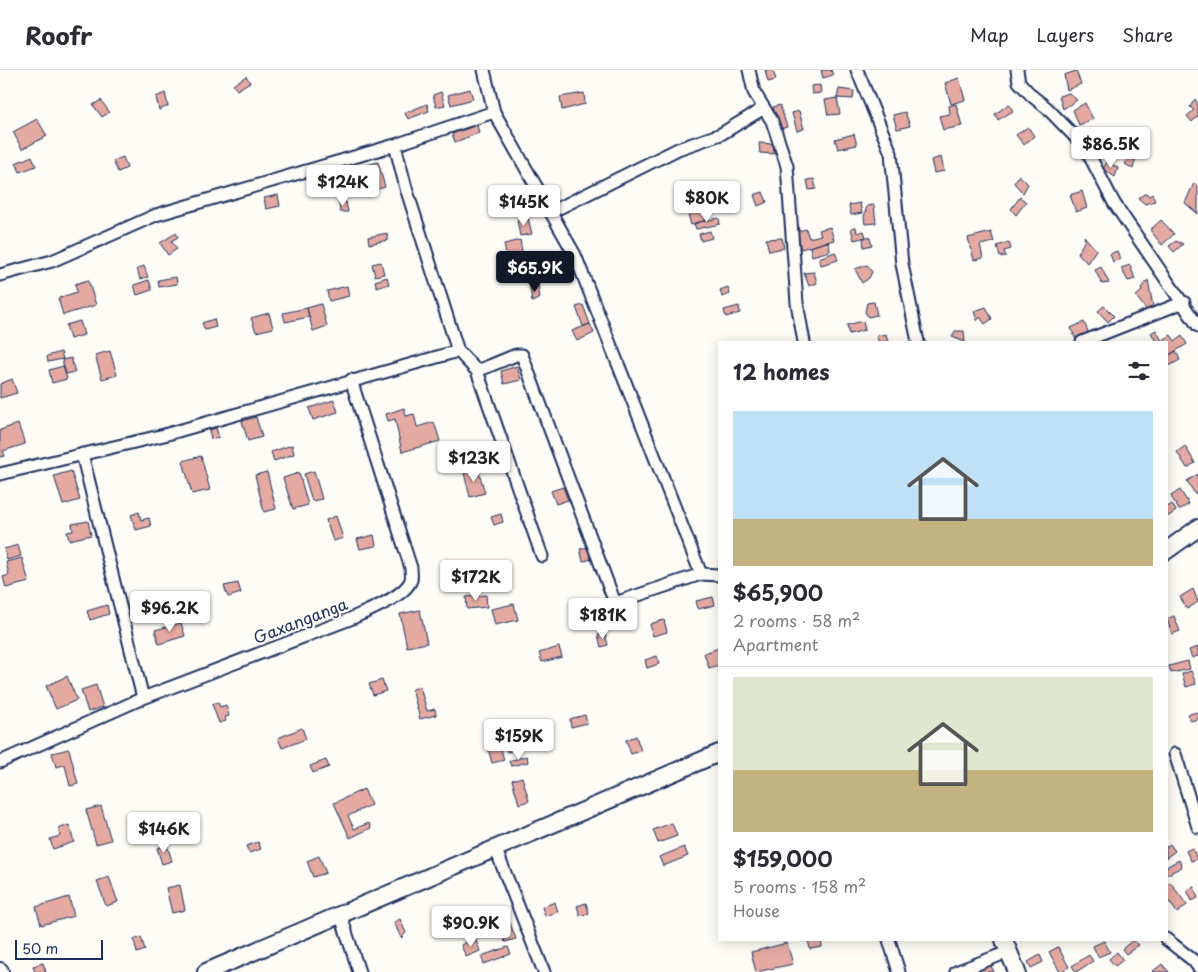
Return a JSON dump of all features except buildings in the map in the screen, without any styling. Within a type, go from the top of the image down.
[{"type":"street","points":[[484,70],[494,112],[575,255],[701,574]]},
{"type":"street","points":[[749,70],[754,92],[772,121],[788,166],[796,285],[804,341]]},
{"type":"street","points":[[857,70],[891,153],[902,264],[918,341]]},
{"type":"street","points":[[1017,70],[1019,82],[1085,147],[1114,203],[1184,302],[1198,326]]},
{"type":"street","points":[[551,212],[678,149],[722,134],[764,108]]},
{"type":"street","points":[[0,275],[52,261],[156,215],[395,145],[494,112]]},
{"type":"street","points":[[395,145],[406,188],[458,351],[478,371],[542,556]]},
{"type":"street","points":[[1085,341],[1184,302]]},
{"type":"street","points":[[0,474],[164,435],[350,380],[458,351]]},
{"type":"street","points":[[478,371],[516,355],[522,355],[615,603],[701,574],[718,575]]},
{"type":"street","name":"Gaxanganga","points":[[0,762],[143,698],[350,619],[383,603],[405,589],[412,580],[411,568],[350,380]]},
{"type":"street","points":[[82,454],[143,698]]},
{"type":"street","points":[[1168,550],[1198,528]]},
{"type":"street","points":[[206,972],[340,913],[496,850],[718,753]]},
{"type":"street","points":[[1175,754],[1198,827]]},
{"type":"street","points":[[496,850],[544,972]]},
{"type":"street","points":[[340,913],[359,972]]},
{"type":"street","points":[[889,941],[899,972]]},
{"type":"street","points":[[1167,941],[1194,961],[1198,967]]},
{"type":"street","points":[[956,972],[1006,946],[1017,972]]}]
